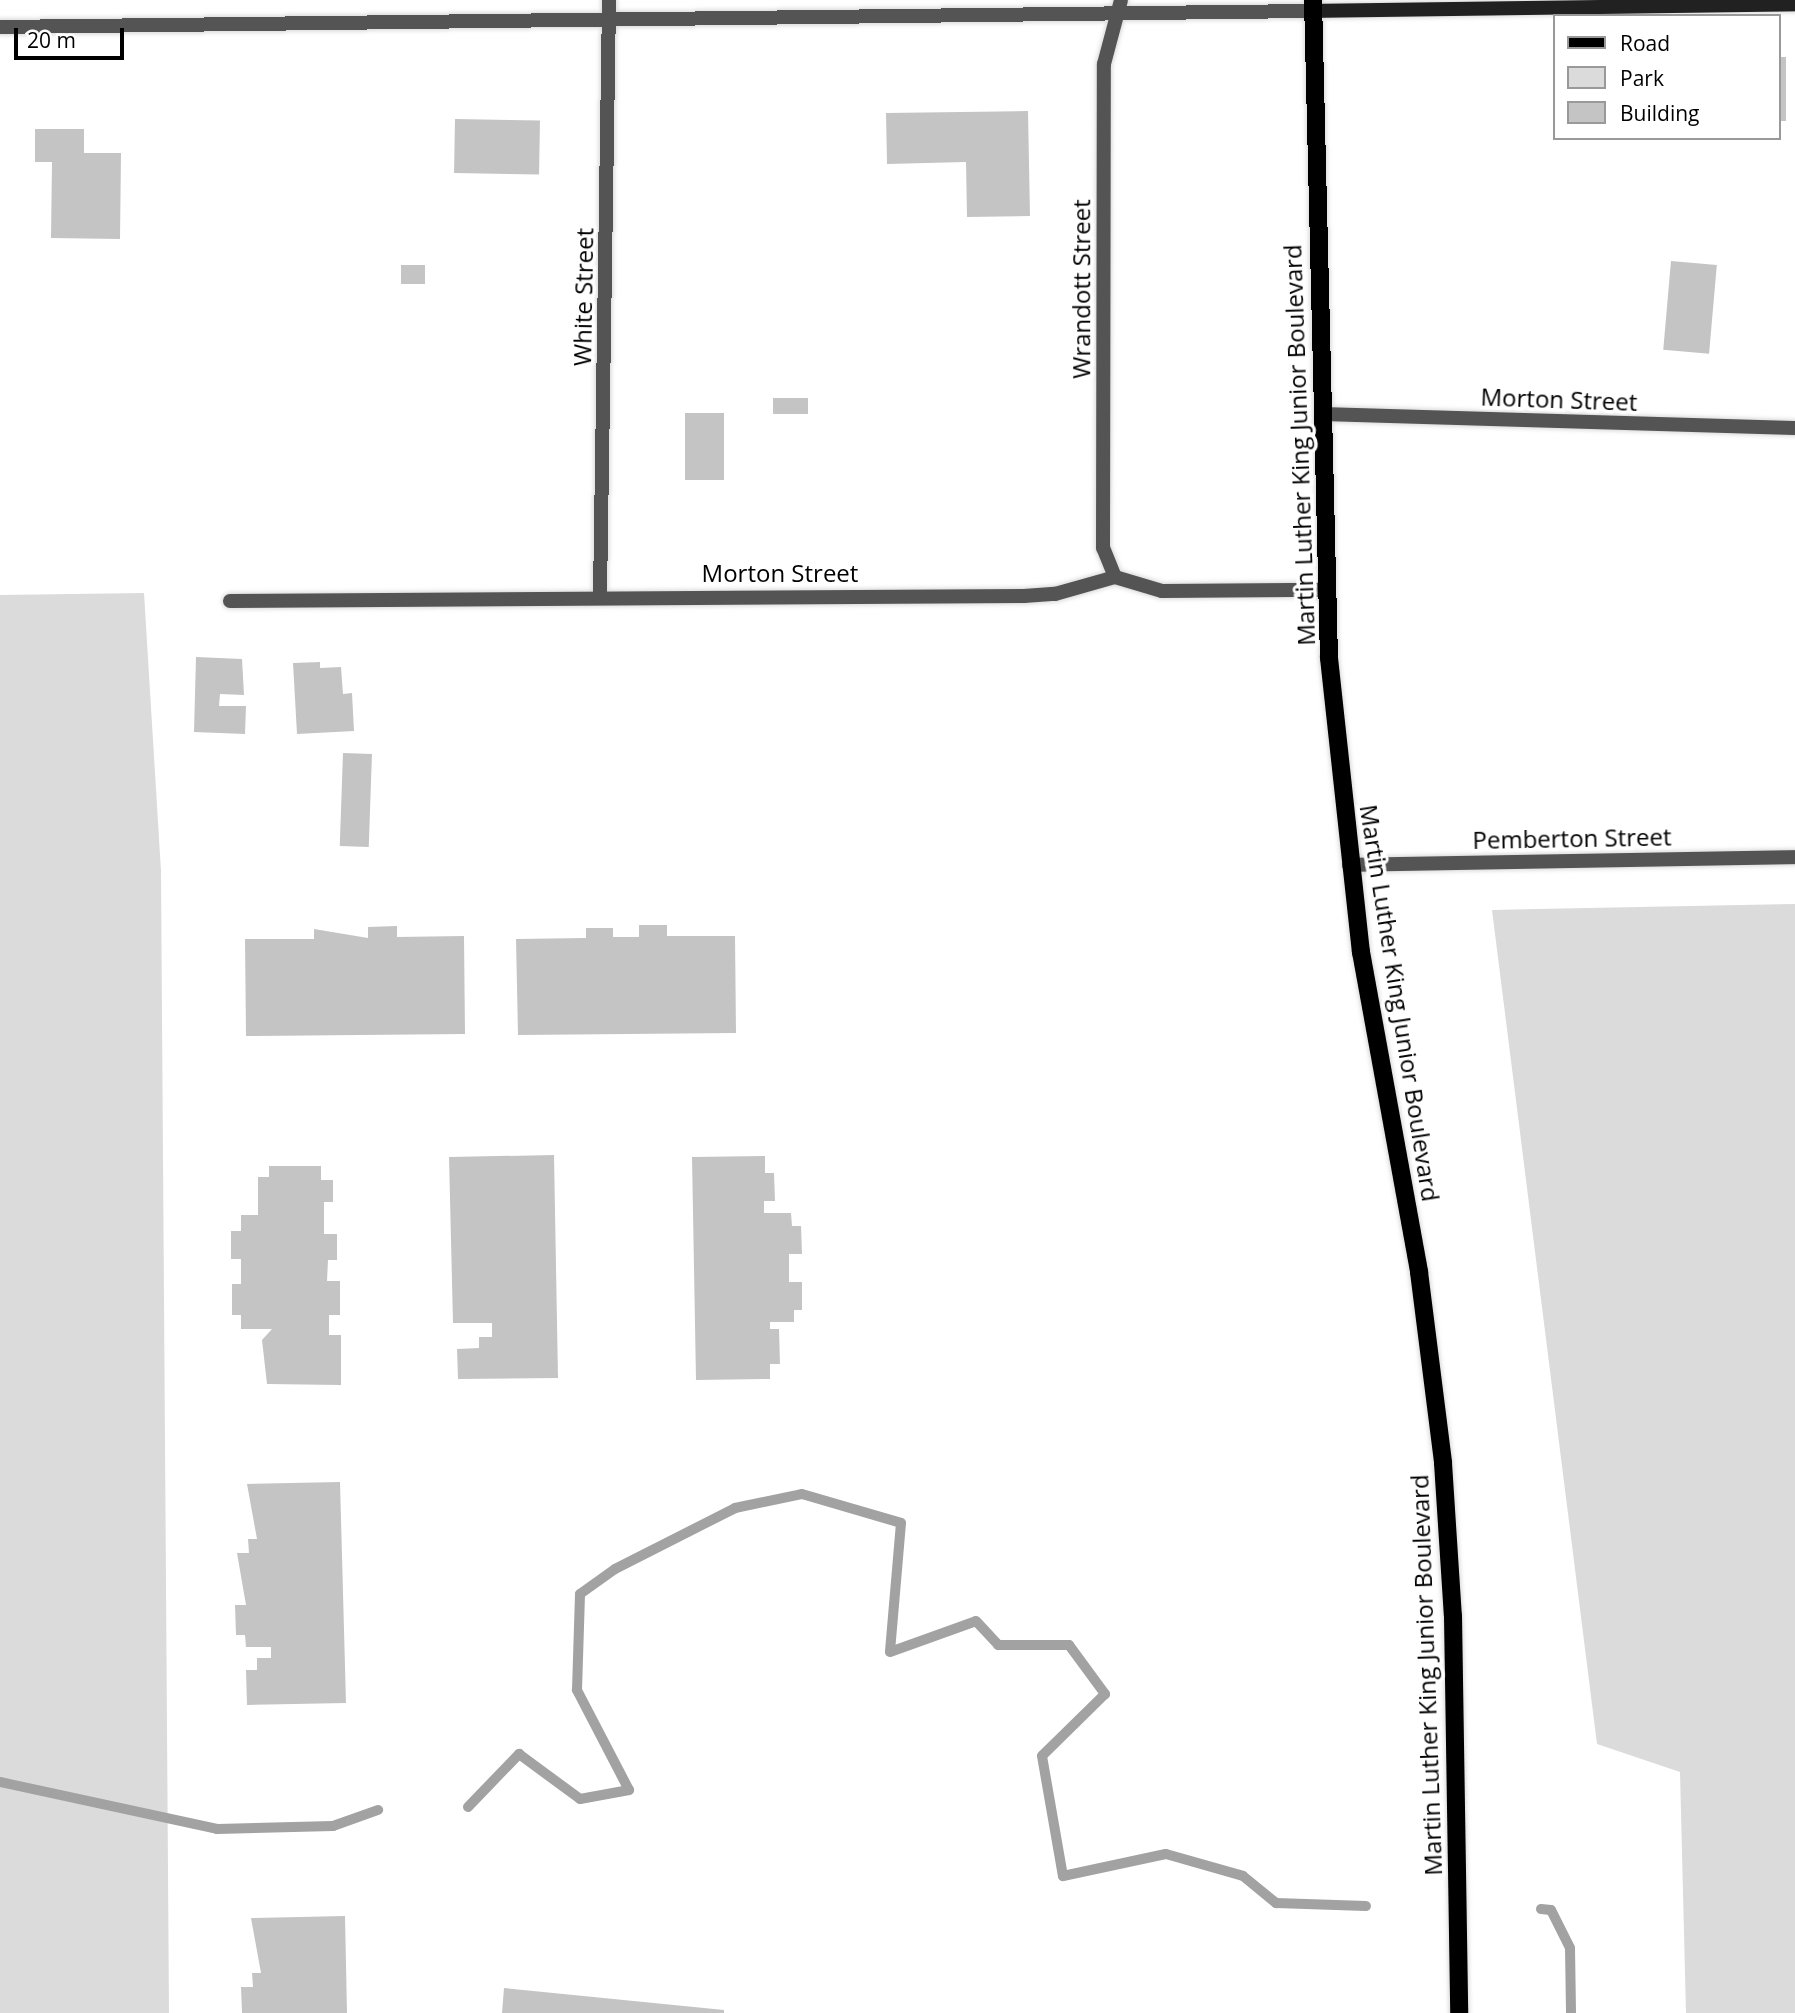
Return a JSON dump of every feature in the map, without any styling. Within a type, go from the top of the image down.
[{"type":"main road","name":"Martin Luther King Junior Boulevard","points":[[1313,5],[1325,590],[1349,866],[1419,1272],[1443,1463],[1453,1616],[1460,2013]]},
{"type":"street","name":"White Street","points":[[600,595],[609,0]]},
{"type":"street","points":[[0,27],[609,24],[1120,7],[1795,4]]},
{"type":"street","name":"Wrandott Street","points":[[1115,577],[1103,548],[1104,64],[1120,7]]},
{"type":"street","name":"Morton Street","points":[[1321,414],[1795,428]]},
{"type":"street","name":"Morton Street","points":[[230,601],[600,595],[1035,595],[1115,577],[1174,592],[1325,590]]},
{"type":"street","name":"Pemberton Street","points":[[1349,866],[1795,857]]},
{"type":"green space","points":[[144,593],[161,871],[169,2013],[0,2013],[0,595]]},
{"type":"green space","points":[[1795,904],[1795,2013],[1686,2013],[1680,1772],[1597,1744],[1492,910]]},
{"type":"building","points":[[1781,57],[1786,57],[1786,121],[1781,121]]},
{"type":"building","points":[[1028,111],[1030,216],[967,217],[966,162],[887,164],[886,113]]},
{"type":"building","points":[[455,119],[540,120],[539,174],[454,173]]},
{"type":"building","points":[[35,129],[84,129],[84,153],[121,153],[120,239],[51,238],[52,162],[35,162]]},
{"type":"building","points":[[1671,261],[1717,265],[1709,354],[1663,350]]},
{"type":"building","points":[[401,265],[425,265],[425,284],[401,284]]},
{"type":"building","points":[[773,398],[808,398],[808,414],[773,414]]},
{"type":"building","points":[[685,413],[724,413],[724,480],[685,480]]},
{"type":"building","points":[[196,657],[242,659],[244,695],[220,694],[219,706],[246,706],[245,734],[194,732]]},
{"type":"building","points":[[320,662],[320,668],[341,667],[343,694],[352,693],[354,731],[297,734],[293,663]]},
{"type":"building","points":[[343,753],[372,754],[369,847],[340,846]]},
{"type":"building","points":[[639,925],[667,925],[667,936],[735,936],[736,1033],[518,1035],[516,939],[586,938],[586,928],[613,928],[613,937],[639,937]]},
{"type":"building","points":[[397,926],[397,937],[464,936],[465,1034],[246,1036],[245,939],[314,939],[314,929],[368,938],[368,927]]},
{"type":"building","points":[[554,1155],[558,1378],[458,1379],[457,1349],[479,1348],[479,1337],[492,1337],[492,1323],[453,1323],[449,1157]]},
{"type":"building","points":[[765,1156],[765,1173],[774,1173],[775,1201],[764,1201],[764,1213],[791,1213],[792,1226],[801,1226],[802,1254],[789,1254],[789,1282],[802,1282],[802,1310],[794,1310],[794,1322],[770,1322],[770,1329],[779,1329],[780,1364],[770,1364],[770,1379],[696,1380],[692,1157]]},
{"type":"building","points":[[269,1166],[321,1166],[321,1180],[333,1180],[333,1202],[324,1202],[324,1234],[337,1234],[337,1260],[328,1260],[327,1281],[340,1281],[340,1315],[329,1315],[329,1335],[341,1335],[341,1385],[267,1384],[262,1340],[272,1329],[241,1329],[241,1315],[232,1315],[232,1284],[241,1284],[241,1259],[231,1259],[231,1231],[241,1231],[241,1215],[258,1215],[258,1177],[269,1177]]},
{"type":"building","points":[[340,1482],[346,1703],[247,1705],[246,1670],[257,1670],[257,1658],[271,1658],[271,1647],[246,1647],[245,1635],[236,1635],[235,1605],[246,1605],[237,1553],[249,1553],[248,1539],[257,1539],[247,1484]]},
{"type":"building","points":[[345,1916],[347,2013],[242,2013],[241,1987],[253,1987],[252,1973],[261,1973],[251,1918]]},
{"type":"building","points":[[504,1988],[724,2010],[724,2013],[502,2013]]},
{"type":"waterway","points":[[468,1807],[519,1754],[580,1799],[629,1790],[577,1690],[580,1594],[615,1569],[735,1508],[802,1494],[901,1523],[890,1652],[976,1621],[998,1645],[1069,1645],[1105,1694],[1042,1756],[1063,1876],[1166,1854],[1243,1876],[1276,1903],[1366,1906]]},
{"type":"waterway","points":[[0,1782],[217,1829],[333,1826],[378,1810]]},
{"type":"waterway","points":[[1541,1909],[1551,1910],[1570,1948],[1571,2013]]}]
